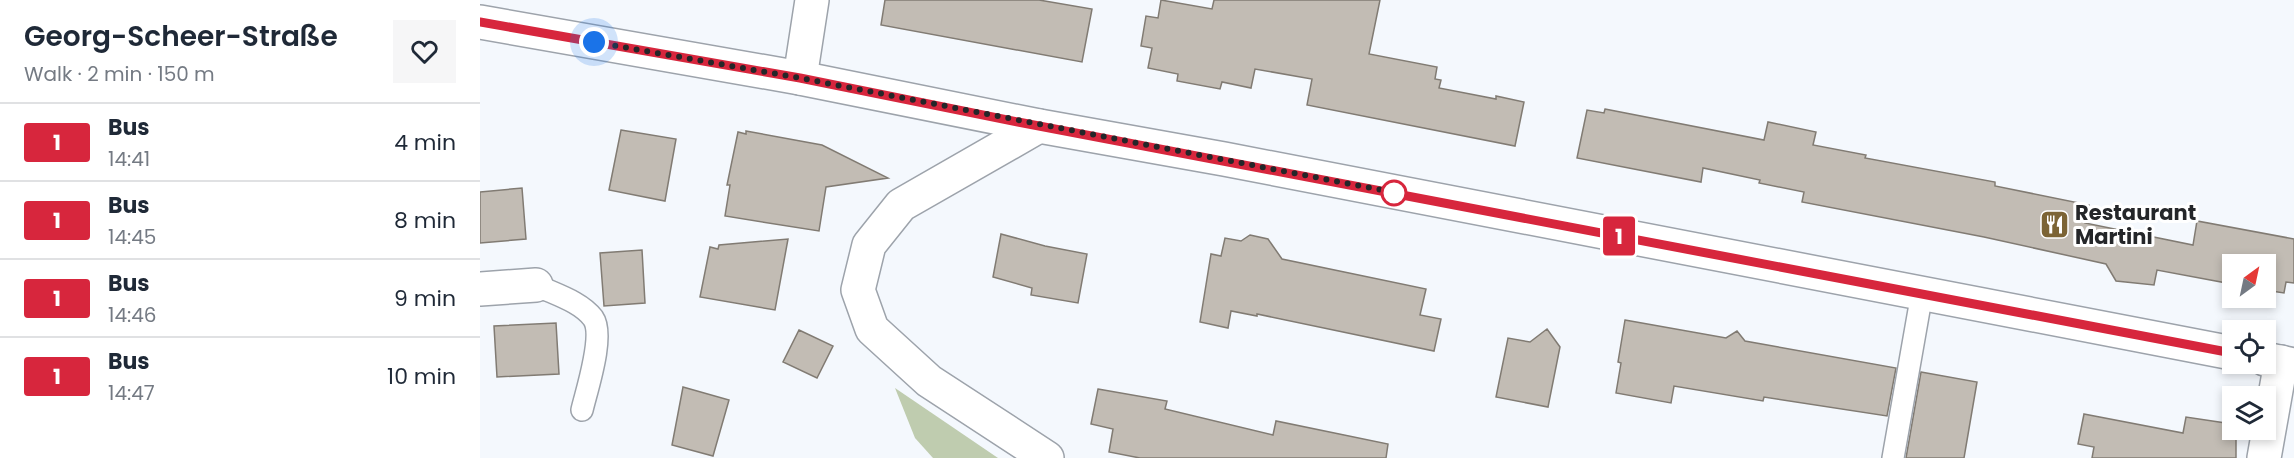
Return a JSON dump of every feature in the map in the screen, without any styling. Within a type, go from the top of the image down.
[{"type":"main road","points":[[800,78],[812,0]]},
{"type":"main road","points":[[480,22],[800,78],[1039,126],[2222,351]]},
{"type":"main road","points":[[1039,126],[901,206],[869,245],[858,290],[872,329],[929,381],[1047,458]]},
{"type":"main road","points":[[480,289],[536,285]]},
{"type":"main road","points":[[2264,458],[2280,362]]},
{"type":"lane","points":[[536,285],[574,302],[594,319],[598,339],[582,410]]},
{"type":"lane","points":[[1893,458],[1922,294]]},
{"type":"green space","points":[[895,388],[998,458],[933,458],[915,438]]},
{"type":"building","points":[[885,0],[1039,0],[1092,9],[1082,62],[881,25]]},
{"type":"building","points":[[1161,0],[1212,9],[1214,0],[1380,0],[1369,54],[1437,67],[1435,79],[1441,80],[1439,88],[1524,102],[1515,146],[1307,105],[1312,79],[1255,69],[1251,88],[1222,82],[1220,89],[1177,81],[1178,74],[1148,68],[1152,48],[1141,46],[1146,16],[1158,18]]},
{"type":"building","points":[[1605,109],[1764,140],[1768,122],[1816,132],[1813,145],[1866,155],[1865,158],[1995,182],[1995,186],[2089,205],[2085,223],[2193,245],[2197,221],[2294,239],[2294,283],[2286,282],[2284,293],[2276,292],[2276,254],[2222,254],[2222,282],[2157,270],[2154,285],[2116,281],[2106,264],[1984,237],[1802,202],[1804,192],[1759,183],[1760,180],[1703,168],[1701,182],[1577,158],[1587,110],[1604,113]]},
{"type":"building","points":[[621,130],[676,139],[665,201],[609,190]]},
{"type":"building","points":[[746,131],[822,145],[888,178],[826,187],[819,231],[725,216],[730,185],[727,185],[738,132],[746,134]]},
{"type":"building","points":[[522,188],[526,239],[480,243],[480,192]]},
{"type":"building","points":[[1001,234],[1087,254],[1078,303],[1031,295],[1032,288],[993,277]]},
{"type":"building","points":[[1250,235],[1268,239],[1282,259],[1426,289],[1420,315],[1441,319],[1434,351],[1257,314],[1257,316],[1231,311],[1228,328],[1200,322],[1211,254],[1221,256],[1225,238],[1241,241]]},
{"type":"building","points":[[788,239],[775,310],[700,297],[710,247],[718,249],[719,245]]},
{"type":"building","points":[[642,250],[645,303],[604,306],[600,253]]},
{"type":"building","points":[[1625,320],[1726,338],[1737,331],[1745,341],[1896,368],[1887,416],[1764,397],[1763,401],[1674,386],[1671,403],[1616,393],[1621,363],[1618,362]]},
{"type":"building","points":[[556,323],[559,374],[497,377],[494,326]]},
{"type":"building","points":[[1547,329],[1560,347],[1548,407],[1496,397],[1508,338],[1530,342]]},
{"type":"building","points":[[799,330],[833,346],[817,378],[783,362]]},
{"type":"building","points":[[1921,372],[1977,382],[1964,458],[1906,458]]},
{"type":"building","points":[[683,387],[729,400],[713,456],[672,445]]},
{"type":"building","points":[[1098,389],[1167,401],[1165,409],[1273,435],[1276,421],[1388,444],[1386,458],[1140,458],[1109,452],[1113,429],[1091,424]]},
{"type":"building","points":[[2084,414],[2183,433],[2186,417],[2222,422],[2222,440],[2236,440],[2236,458],[2092,458],[2094,447],[2078,444]]},
{"type":"bus line","name":"1","points":[[480,22],[800,78],[1018,122],[1224,159],[2222,351]]},
{"type":"place","name":"Restaurant Martini","points":[[2054,225]]},
{"type":"route","points":[[594,42],[800,78],[1018,122],[1397,193],[1394,193]]}]
